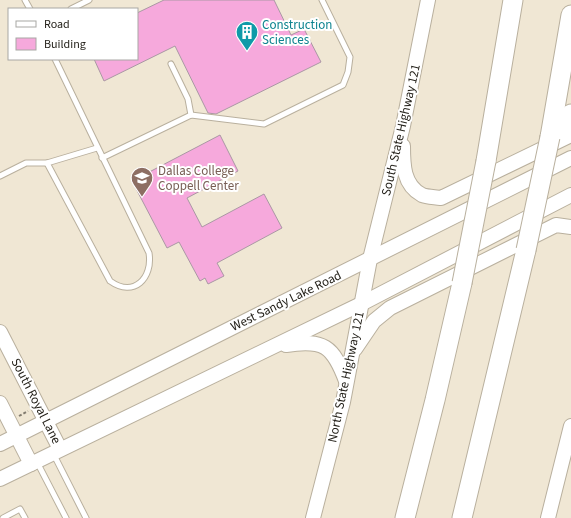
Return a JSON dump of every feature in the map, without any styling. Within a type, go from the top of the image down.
[{"type":"highway","points":[[405,518],[435,400],[462,284],[486,161],[513,0]]},
{"type":"highway","points":[[462,518],[526,250],[550,137],[571,15]]},
{"type":"highway","points":[[550,137],[565,124],[571,114]]},
{"type":"main road","name":"South State Highway 121","points":[[370,259],[403,126],[428,0]]},
{"type":"main road","points":[[403,126],[403,172],[413,186],[422,195],[441,198],[571,135]]},
{"type":"main road","name":"West Sandy Lake Road","points":[[0,444],[571,158]]},
{"type":"main road","points":[[0,479],[361,304],[571,195]]},
{"type":"main road","points":[[351,355],[374,321],[390,308],[556,225],[571,227]]},
{"type":"main road","name":"North State Highway 121","points":[[313,518],[343,402],[370,259]]},
{"type":"main road","name":"South Royal Lane","points":[[0,332],[46,421],[56,451]]},
{"type":"main road","points":[[270,348],[307,342],[319,344],[329,349],[336,359],[346,383]]},
{"type":"main road","points":[[0,403],[16,436],[34,462]]},
{"type":"main road","points":[[548,518],[571,426]]},
{"type":"lane","points":[[73,8],[89,0]]},
{"type":"lane","points":[[102,158],[191,115],[264,124],[343,85],[348,72],[350,57],[322,0]]},
{"type":"lane","points":[[47,163],[110,281],[120,287],[135,286],[142,282],[151,263],[149,253],[55,60]]},
{"type":"lane","points":[[171,64],[188,98],[191,115]]},
{"type":"lane","points":[[0,176],[26,163],[47,163],[97,148]]},
{"type":"lane","points":[[56,451],[86,518]]},
{"type":"lane","points":[[34,462],[66,518]]},
{"type":"lane","points":[[3,518],[20,509],[25,518]]},
{"type":"path","points":[[9,420],[38,406]]},
{"type":"building","name":"Construction Sciences","points":[[164,0],[274,0],[291,35],[304,29],[321,62],[216,114],[208,113],[175,46],[104,81],[94,60],[138,60],[138,13]]},
{"type":"building","points":[[220,135],[238,171],[187,198],[202,227],[264,194],[282,228],[217,263],[224,276],[208,284],[205,278],[200,281],[179,242],[167,248],[132,181]]},
{"type":"place","name":"Construction Sciences","points":[[247,52]]},
{"type":"place","name":"Dallas College Coppell Center","points":[[142,198]]}]
